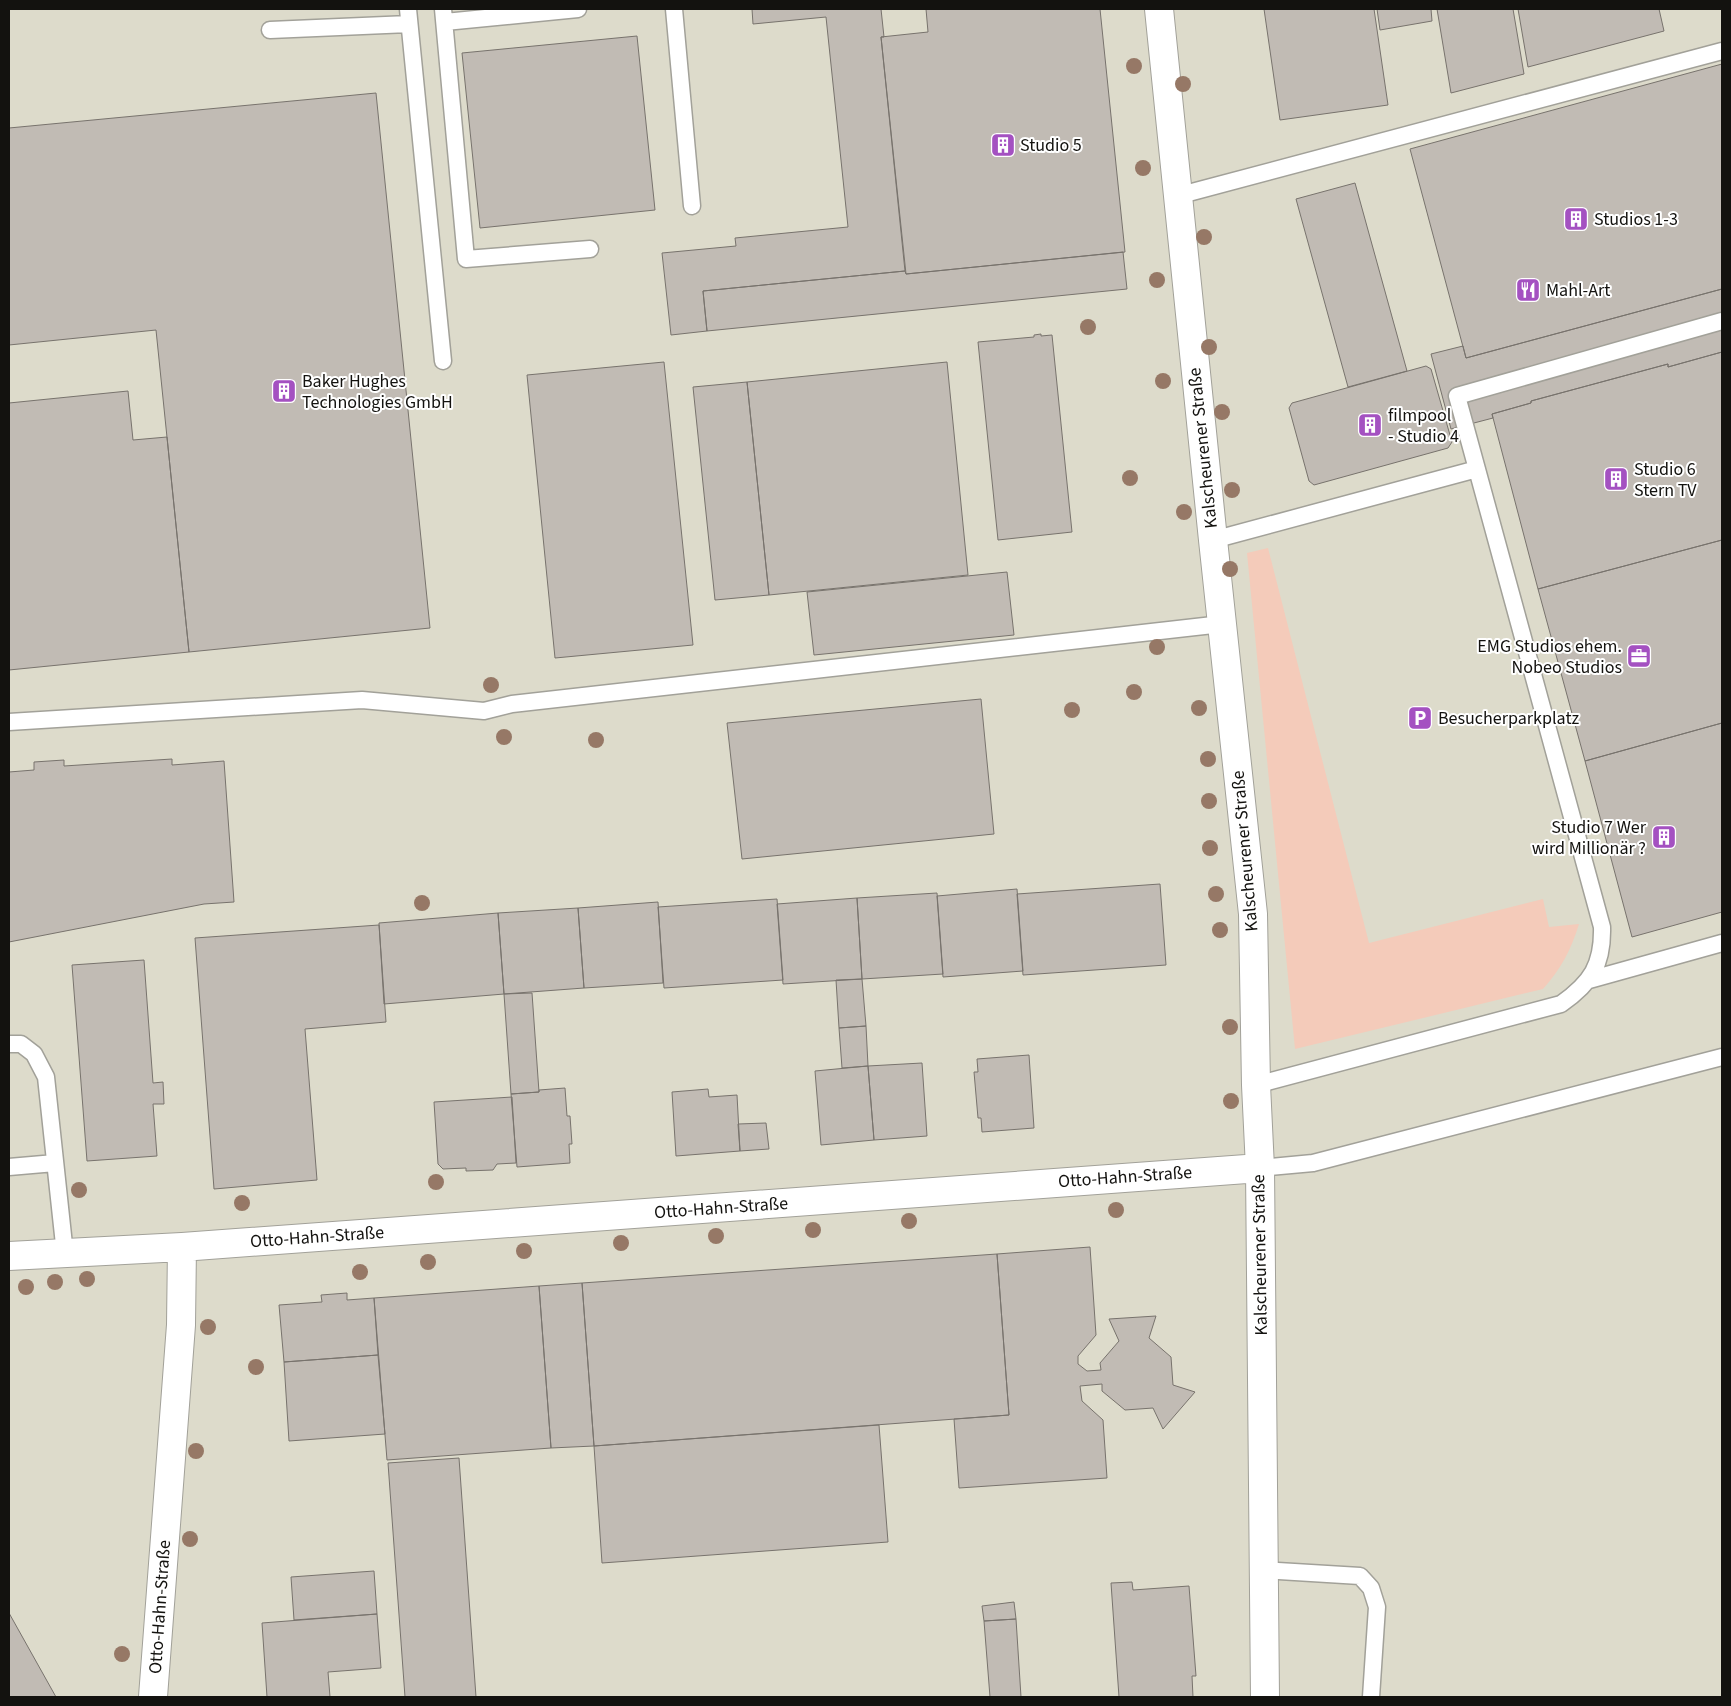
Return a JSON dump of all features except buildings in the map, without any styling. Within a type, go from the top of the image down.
[{"type":"street","name":"Kalscheurener Straße","points":[[1159,9],[1253,914],[1256,1085],[1260,1168],[1265,1697]]},
{"type":"street","name":"Otto-Hahn-Straße","points":[[9,1256],[182,1247],[1260,1168]]},
{"type":"street","name":"Otto-Hahn-Straße","points":[[153,1697],[181,1325],[182,1247]]},
{"type":"lane","points":[[578,9],[444,16],[466,259],[590,249]]},
{"type":"lane","points":[[674,9],[692,206]]},
{"type":"lane","points":[[270,30],[409,16],[443,362]]},
{"type":"lane","points":[[1177,196],[1722,51]]},
{"type":"lane","points":[[1256,1085],[1561,1004],[1589,980],[1597,965],[1602,946],[1602,927],[1457,396],[1722,321]]},
{"type":"lane","points":[[1213,540],[1477,469]]},
{"type":"lane","points":[[9,722],[362,700],[484,711],[512,704],[1222,624]]},
{"type":"lane","points":[[1589,980],[1722,943]]},
{"type":"lane","points":[[9,1044],[21,1044],[34,1054],[46,1077],[65,1254]]},
{"type":"lane","points":[[1260,1168],[1313,1163],[1722,1057]]},
{"type":"lane","points":[[9,1168],[55,1163]]},
{"type":"lane","points":[[1264,1570],[1360,1576],[1372,1588],[1377,1607],[1371,1697]]},
{"type":"shaded area","points":[[9,9],[1722,9],[1722,1697],[9,1697]]},
{"type":"shaded area","points":[[1268,548],[1369,943],[1543,899],[1549,927],[1579,924],[1565,959],[1543,989],[1295,1049],[1247,553]]},
{"type":"place","name":"Studio 5","points":[[1003,145]]},
{"type":"place","name":"Studios 1-3","points":[[1576,219]]},
{"type":"place","name":"Mahl-Art","points":[[1528,290]]},
{"type":"place","name":"Baker Hughes Technologies GmbH","points":[[284,391]]},
{"type":"place","name":"filmpool - Studio 4","points":[[1370,425]]},
{"type":"place","name":"Studio 6 Stern TV","points":[[1616,479]]},
{"type":"place","name":"EMG Studios ehem. Nobeo Studios","points":[[1639,656]]},
{"type":"place","name":"Besucherparkplatz","points":[[1420,718]]},
{"type":"place","name":"Studio 7 Wer wird Millionär ?","points":[[1664,837]]}]
